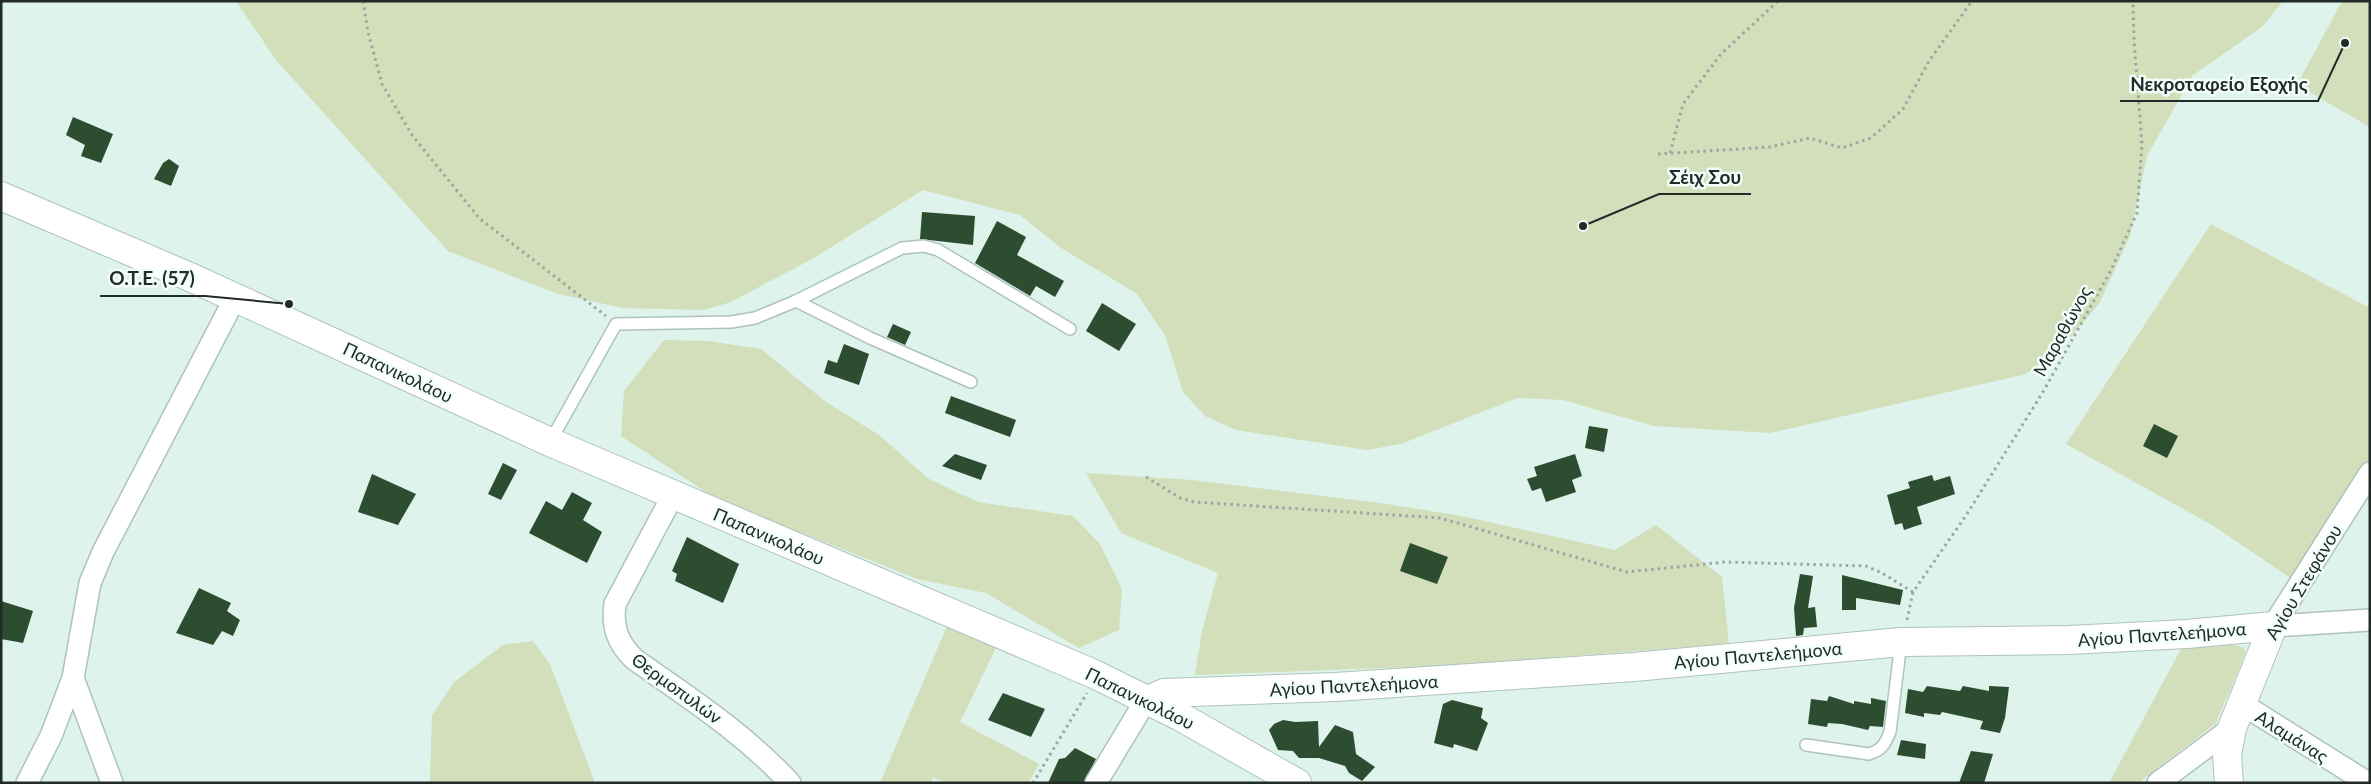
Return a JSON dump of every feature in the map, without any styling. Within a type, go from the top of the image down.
[{"type":"main road","name":"Παπανικολάου","points":[[1,196],[235,298],[550,442],[1098,676],[1148,700],[1297,783]]},
{"type":"main road","name":"Αγίου Παντελεήμονα","points":[[1148,700],[1164,693],[1336,687],[1634,667],[1901,642],[2069,640],[2187,634],[2273,626]]},
{"type":"main road","name":"Αγίου Στεφάνου","points":[[2228,783],[2227,755],[2237,716],[2273,626]]},
{"type":"street","points":[[27,783],[51,736],[73,678],[93,575],[235,298]]},
{"type":"street","name":"Αγίου Στεφάνου","points":[[2273,626],[2298,583],[2370,473]]},
{"type":"street","name":"Θερμοπυλών","points":[[673,495],[615,604],[613,619],[615,632],[622,647],[634,658],[721,720],[766,757],[790,783]]},
{"type":"street","name":"Αγίου Παντελεήμονα","points":[[2273,626],[2370,620]]},
{"type":"street","points":[[73,678],[112,783]]},
{"type":"street","points":[[1096,783],[1148,700]]},
{"type":"street","points":[[2158,783],[2237,716]]},
{"type":"street","name":"Αλαμάνας","points":[[2237,716],[2368,783]]},
{"type":"lane","points":[[550,442],[616,324],[731,322],[755,318],[902,248],[924,246],[938,250],[1070,329]]},
{"type":"lane","points":[[796,300],[870,338],[971,382]]},
{"type":"lane","points":[[1806,745],[1869,754],[1879,751],[1886,743],[1890,732],[1901,642]]},
{"type":"path","points":[[363,1],[368,32],[382,84],[412,135],[479,218],[616,324]]},
{"type":"path","points":[[1670,153],[1683,104],[1721,54],[1778,1]]},
{"type":"path","points":[[1658,154],[1770,146],[1810,138],[1842,148],[1871,138],[1903,109],[1929,61],[1972,1]]},
{"type":"path","name":"Μαραθώνος","points":[[1901,642],[1913,592],[1967,514],[2043,392],[2110,272],[2137,213],[2142,145],[2133,1]]},
{"type":"path","points":[[1146,477],[1180,498],[1194,502],[1440,518],[1627,572],[1725,562],[1866,566],[1882,573],[1913,592]]},
{"type":"path","points":[[1033,783],[1098,676]]},
{"type":"green space","points":[[236,1],[2283,1],[2262,27],[2193,75],[2147,156],[2130,236],[2099,304],[2061,348],[2026,374],[1770,433],[1654,426],[1563,400],[1517,398],[1401,444],[1367,450],[1236,430],[1205,416],[1183,392],[1165,335],[1136,293],[1061,248],[1020,215],[923,190],[814,258],[731,302],[704,310],[623,308],[558,294],[448,251],[276,60]]},
{"type":"green space","points":[[2342,1],[2370,1],[2370,127],[2297,85]]},
{"type":"green space","points":[[2211,224],[2370,308],[2370,463],[2298,583],[2212,525],[2066,444]]},
{"type":"green space","points":[[664,340],[708,341],[761,349],[826,402],[879,435],[929,479],[978,502],[1073,516],[1100,544],[1122,589],[1119,630],[1079,648],[986,593],[917,579],[715,498],[621,436],[624,391]]},
{"type":"green space","points":[[1086,473],[1192,480],[1380,503],[1462,516],[1615,550],[1656,525],[1722,577],[1729,644],[1440,666],[1195,675],[1202,631],[1218,573],[1121,533]]},
{"type":"green space","points":[[947,626],[996,648],[960,722],[1039,764],[1028,783],[946,783],[933,777],[931,783],[880,783]]},
{"type":"green space","points":[[533,641],[550,664],[595,783],[430,783],[432,715],[454,682],[503,645]]},
{"type":"green space","points":[[2234,645],[2242,647],[2246,652],[2216,723],[2138,783],[2109,783],[2182,647]]},
{"type":"building","points":[[73,117],[113,134],[101,163],[81,156],[85,145],[66,135]]},
{"type":"building","points":[[169,159],[179,166],[171,186],[154,179],[163,163]]},
{"type":"building","points":[[922,212],[975,216],[973,245],[920,239]]},
{"type":"building","points":[[997,221],[1026,237],[1017,255],[1064,281],[1055,297],[1036,286],[1030,296],[975,263]]},
{"type":"building","points":[[1102,303],[1136,324],[1119,351],[1086,331]]},
{"type":"building","points":[[893,324],[911,332],[905,345],[887,337]]},
{"type":"building","points":[[844,344],[869,354],[859,385],[824,373],[828,360],[837,363]]},
{"type":"building","points":[[951,396],[1016,420],[1010,437],[945,413]]},
{"type":"building","points":[[2154,424],[2178,436],[2167,458],[2143,446]]},
{"type":"building","points":[[1589,426],[1608,429],[1604,452],[1585,448]]},
{"type":"building","points":[[955,454],[987,465],[981,480],[942,466]]},
{"type":"building","points":[[1575,454],[1582,476],[1572,480],[1576,492],[1546,502],[1541,488],[1532,491],[1527,479],[1537,476],[1534,467]]},
{"type":"building","points":[[503,463],[517,470],[501,500],[488,494]]},
{"type":"building","points":[[372,474],[416,494],[398,525],[358,512]]},
{"type":"building","points":[[1932,475],[1934,481],[1950,476],[1955,494],[1917,507],[1922,524],[1904,530],[1902,523],[1895,525],[1887,495],[1910,488],[1908,482]]},
{"type":"building","points":[[572,492],[592,503],[583,520],[602,532],[587,563],[529,533],[546,501],[562,510]]},
{"type":"building","points":[[687,537],[739,564],[723,603],[675,581],[677,574],[672,571]]},
{"type":"building","points":[[1410,543],[1448,557],[1437,584],[1400,571]]},
{"type":"building","points":[[1800,574],[1813,576],[1808,608],[1815,607],[1817,627],[1804,628],[1803,635],[1796,636],[1794,608]]},
{"type":"building","points":[[1842,575],[1903,590],[1900,605],[1856,598],[1856,610],[1842,610]]},
{"type":"building","points":[[199,588],[231,603],[227,611],[240,620],[233,636],[222,631],[213,645],[176,633]]},
{"type":"building","points":[[1,601],[33,611],[23,643],[1,639]]},
{"type":"building","points":[[1927,686],[1960,691],[1963,686],[1989,691],[1989,686],[2009,687],[2005,718],[2000,733],[1980,729],[1983,721],[1942,712],[1940,715],[1924,713],[1924,717],[1905,713],[1908,689],[1923,692]]},
{"type":"building","points":[[1003,693],[1045,709],[1031,737],[988,720]]},
{"type":"building","points":[[1829,696],[1854,704],[1854,701],[1871,704],[1871,698],[1886,701],[1883,727],[1870,726],[1868,730],[1842,724],[1828,723],[1827,727],[1808,724],[1811,699],[1827,701]]},
{"type":"building","points":[[1452,700],[1483,708],[1481,718],[1488,723],[1477,751],[1454,744],[1453,748],[1434,743],[1443,704]]},
{"type":"building","points":[[1283,720],[1295,722],[1318,721],[1319,747],[1335,725],[1353,732],[1356,754],[1375,767],[1362,781],[1349,773],[1345,766],[1319,758],[1299,758],[1293,751],[1278,750],[1269,730],[1274,724]]},
{"type":"building","points":[[1901,740],[1926,744],[1925,759],[1897,755]]},
{"type":"building","points":[[1075,748],[1096,759],[1084,783],[1048,783],[1059,759],[1065,758]]},
{"type":"building","points":[[1971,751],[1993,754],[1984,783],[1959,783]]},
{"type":"place","name":"Νεκροταφείο Εξοχής","points":[[2345,43]]},
{"type":"place","name":"Σέιχ Σου","points":[[1583,226]]},
{"type":"place","name":"Ο.Τ.Ε. (57)","points":[[289,304]]}]
